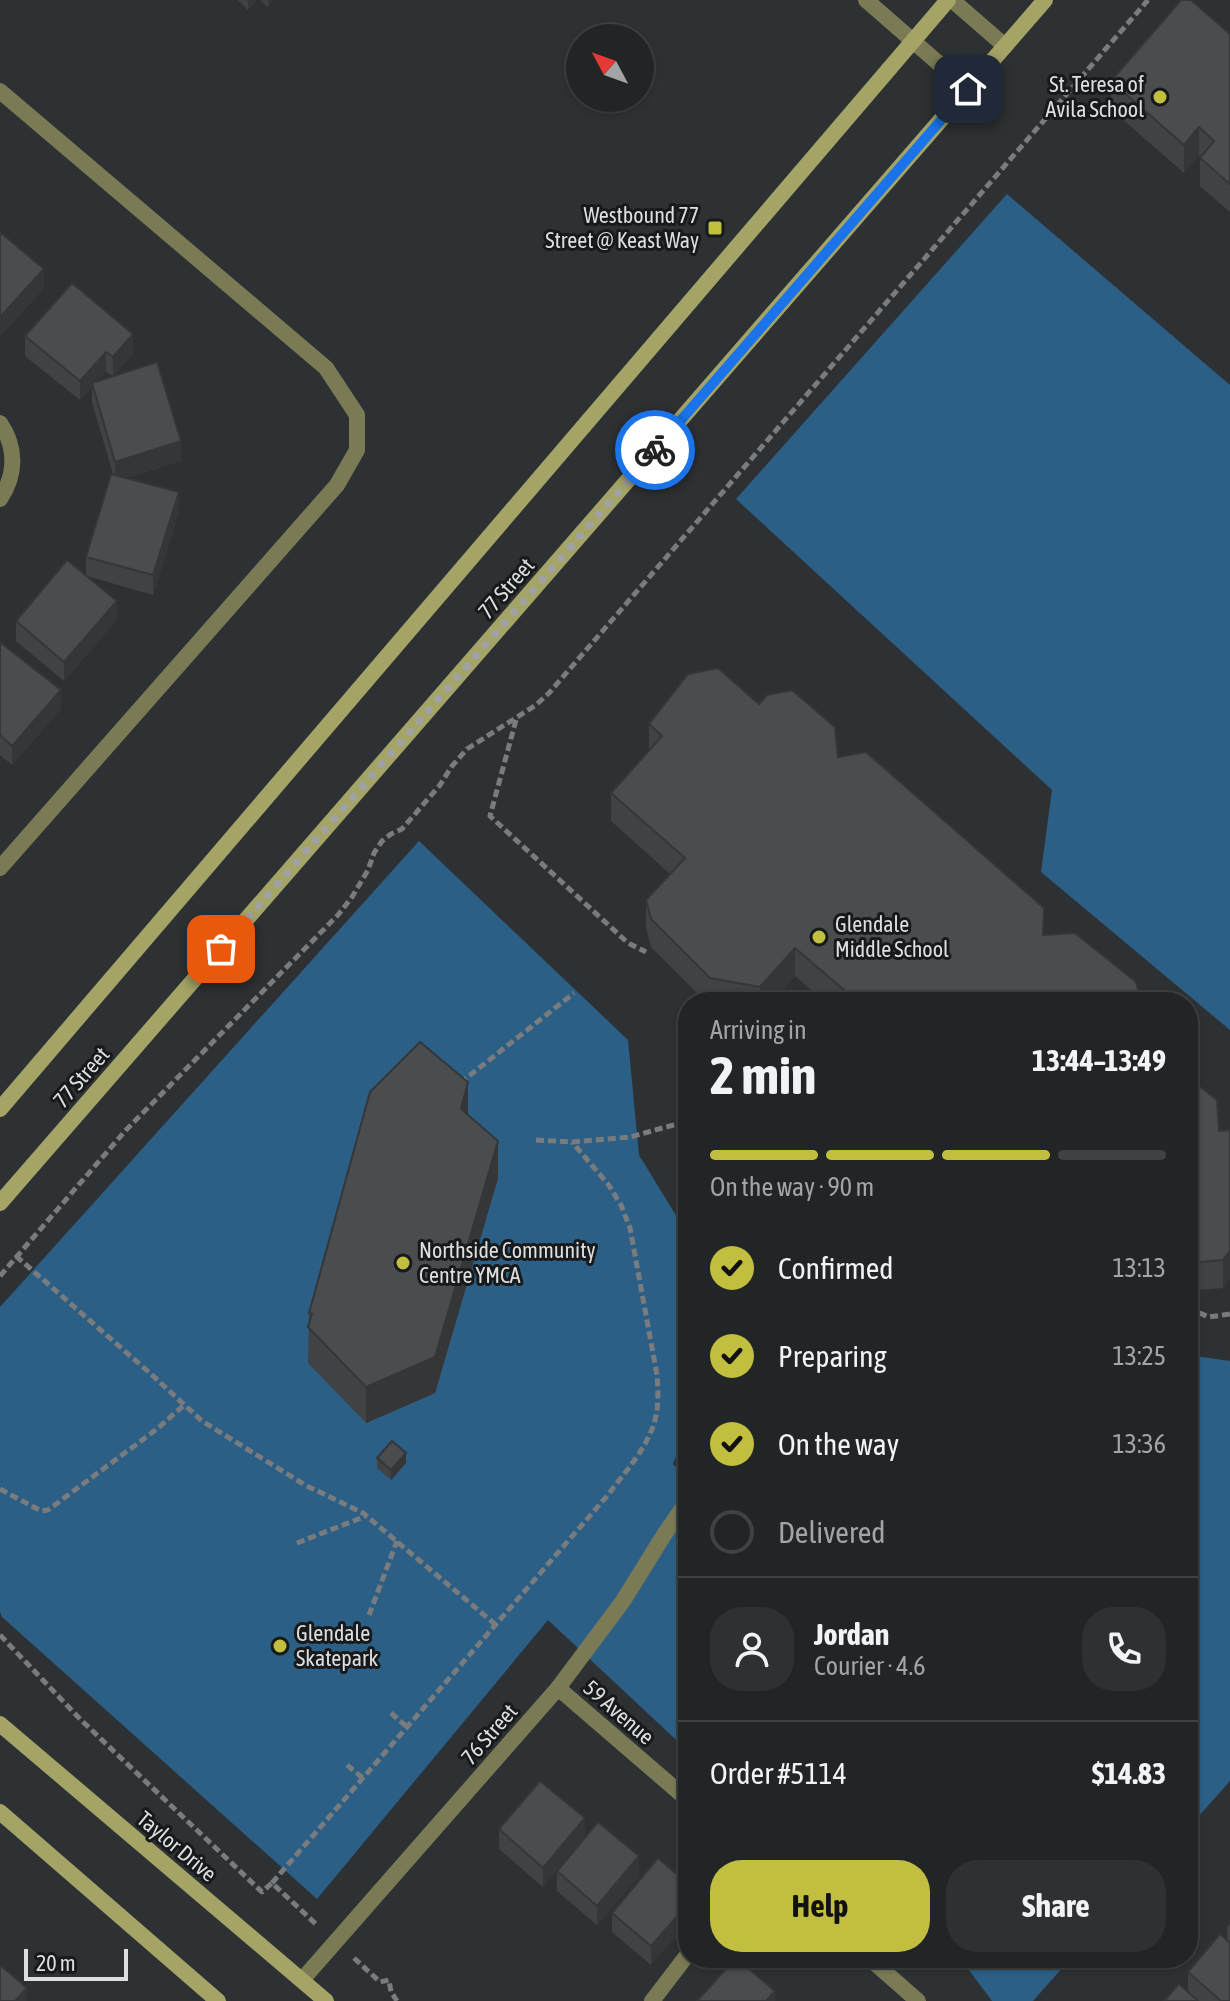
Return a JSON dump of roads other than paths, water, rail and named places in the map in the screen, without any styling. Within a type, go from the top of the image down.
[{"type":"main road","name":"77 Street","points":[[0,1109],[950,0]]},
{"type":"main road","name":"77 Street","points":[[0,1203],[1045,0]]},
{"type":"main road","points":[[0,1711],[26,1747]]},
{"type":"main road","name":"Taylor Drive","points":[[0,1724],[326,2001]]},
{"type":"main road","points":[[0,1812],[218,2001]]},
{"type":"street","points":[[866,0],[968,89]]},
{"type":"street","points":[[950,0],[1005,46]]},
{"type":"street","points":[[0,91],[326,368],[357,415],[357,450],[337,485],[0,868]]},
{"type":"street","points":[[0,423],[12,451],[13,467],[9,486],[0,499]]},
{"type":"street","name":"76 Street","points":[[302,1980],[558,1688],[623,1601],[678,1515]]},
{"type":"street","name":"59 Avenue","points":[[558,1688],[678,1791]]},
{"type":"street","points":[[652,2001],[678,1967]]},
{"type":"street","points":[[880,1968],[918,2001]]},
{"type":"place","name":"St. Teresa of Avila School","points":[[1160,97]]},
{"type":"place","name":"Westbound 77 Street @ Keast Way","points":[[715,228]]},
{"type":"place","name":"Glendale Middle School","points":[[819,937]]},
{"type":"place","name":"Northside Community Centre YMCA","points":[[403,1263]]},
{"type":"place","name":"Glendale Skatepark","points":[[280,1646]]}]
